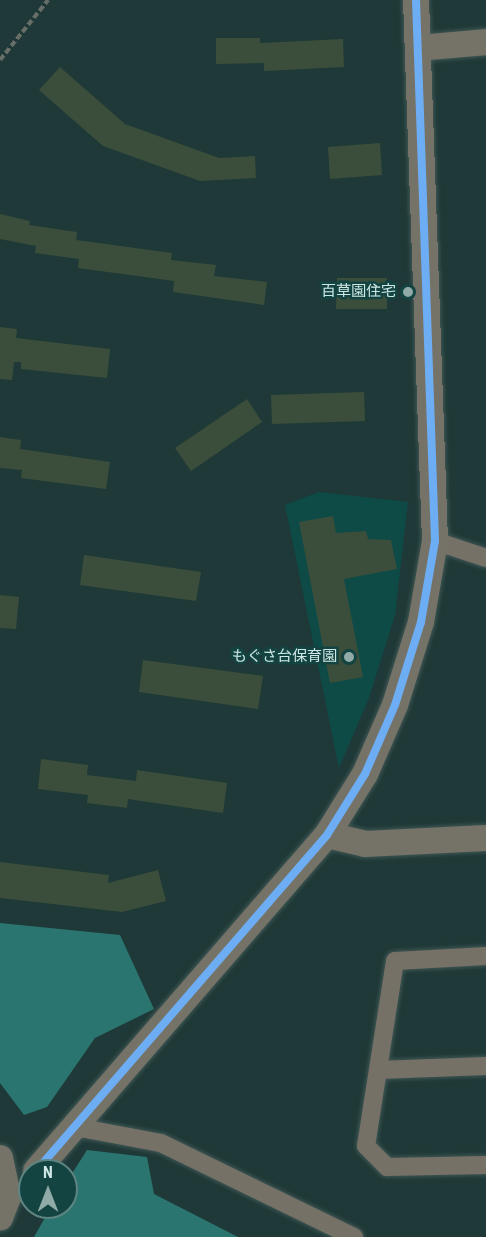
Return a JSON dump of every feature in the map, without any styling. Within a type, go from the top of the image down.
[{"type":"street","points":[[47,1159],[327,835],[365,774],[395,705],[421,622],[435,541],[416,0]]},
{"type":"street","points":[[418,48],[486,42]]},
{"type":"street","points":[[435,541],[486,558]]},
{"type":"street","points":[[327,835],[365,844],[486,838]]},
{"type":"street","points":[[486,956],[395,961],[366,1146],[387,1167],[486,1165]]},
{"type":"street","points":[[378,1070],[486,1066]]},
{"type":"street","points":[[76,1127],[161,1143],[354,1237]]},
{"type":"street","points":[[0,1158],[4,1207]]},
{"type":"street","points":[[4,1207],[18,1191]]},
{"type":"path","points":[[0,60],[48,0]]},
{"type":"shaded area","name":"もぐさ台保育園","points":[[319,492],[408,502],[395,615],[369,698],[339,768],[285,505]]},
{"type":"shaded area","points":[[0,923],[120,935],[154,1009],[95,1038],[47,1107],[24,1115],[0,1083]]},
{"type":"shaded area","points":[[87,1150],[147,1157],[154,1194],[238,1237],[34,1237],[44,1219],[78,1219],[78,1164]]},
{"type":"building","points":[[216,38],[260,38],[260,43],[343,39],[344,67],[264,71],[264,63],[216,64]]},
{"type":"building","points":[[60,67],[125,124],[219,158],[255,156],[256,178],[200,181],[103,146],[39,90]]},
{"type":"building","points":[[380,143],[382,175],[330,179],[328,147]]},
{"type":"building","points":[[0,214],[30,221],[29,225],[77,232],[76,240],[172,253],[171,260],[216,265],[214,276],[267,282],[264,305],[173,292],[174,281],[78,268],[79,259],[35,253],[36,246],[0,239]]},
{"type":"building","points":[[337,278],[387,278],[387,309],[336,309]]},
{"type":"building","points":[[0,327],[17,329],[16,338],[110,349],[107,378],[21,369],[21,362],[14,362],[12,380],[0,379]]},
{"type":"building","points":[[364,392],[365,421],[272,424],[271,395]]},
{"type":"building","points":[[247,399],[262,422],[191,471],[175,448]]},
{"type":"building","points":[[0,437],[21,440],[20,449],[110,462],[106,489],[21,478],[22,470],[0,468]]},
{"type":"building","points":[[333,516],[336,533],[366,531],[368,539],[391,540],[397,569],[344,579],[363,677],[330,683],[299,522]]},
{"type":"building","points":[[84,555],[201,572],[196,601],[80,585]]},
{"type":"building","points":[[0,595],[19,597],[16,629],[0,628]]},
{"type":"building","points":[[143,660],[263,676],[258,709],[139,692]]},
{"type":"building","points":[[41,759],[88,765],[87,775],[136,781],[137,770],[227,783],[223,813],[128,799],[127,808],[87,803],[88,795],[38,789]]},
{"type":"building","points":[[0,862],[109,875],[108,883],[158,870],[166,901],[122,912],[0,898]]},
{"type":"cycle path","points":[[46,1159],[327,835],[365,774],[395,705],[421,622],[435,541],[416,0]]},
{"type":"place","name":"百草園住宅","points":[[408,292]]},
{"type":"place","name":"もぐさ台保育園","points":[[349,657]]}]
